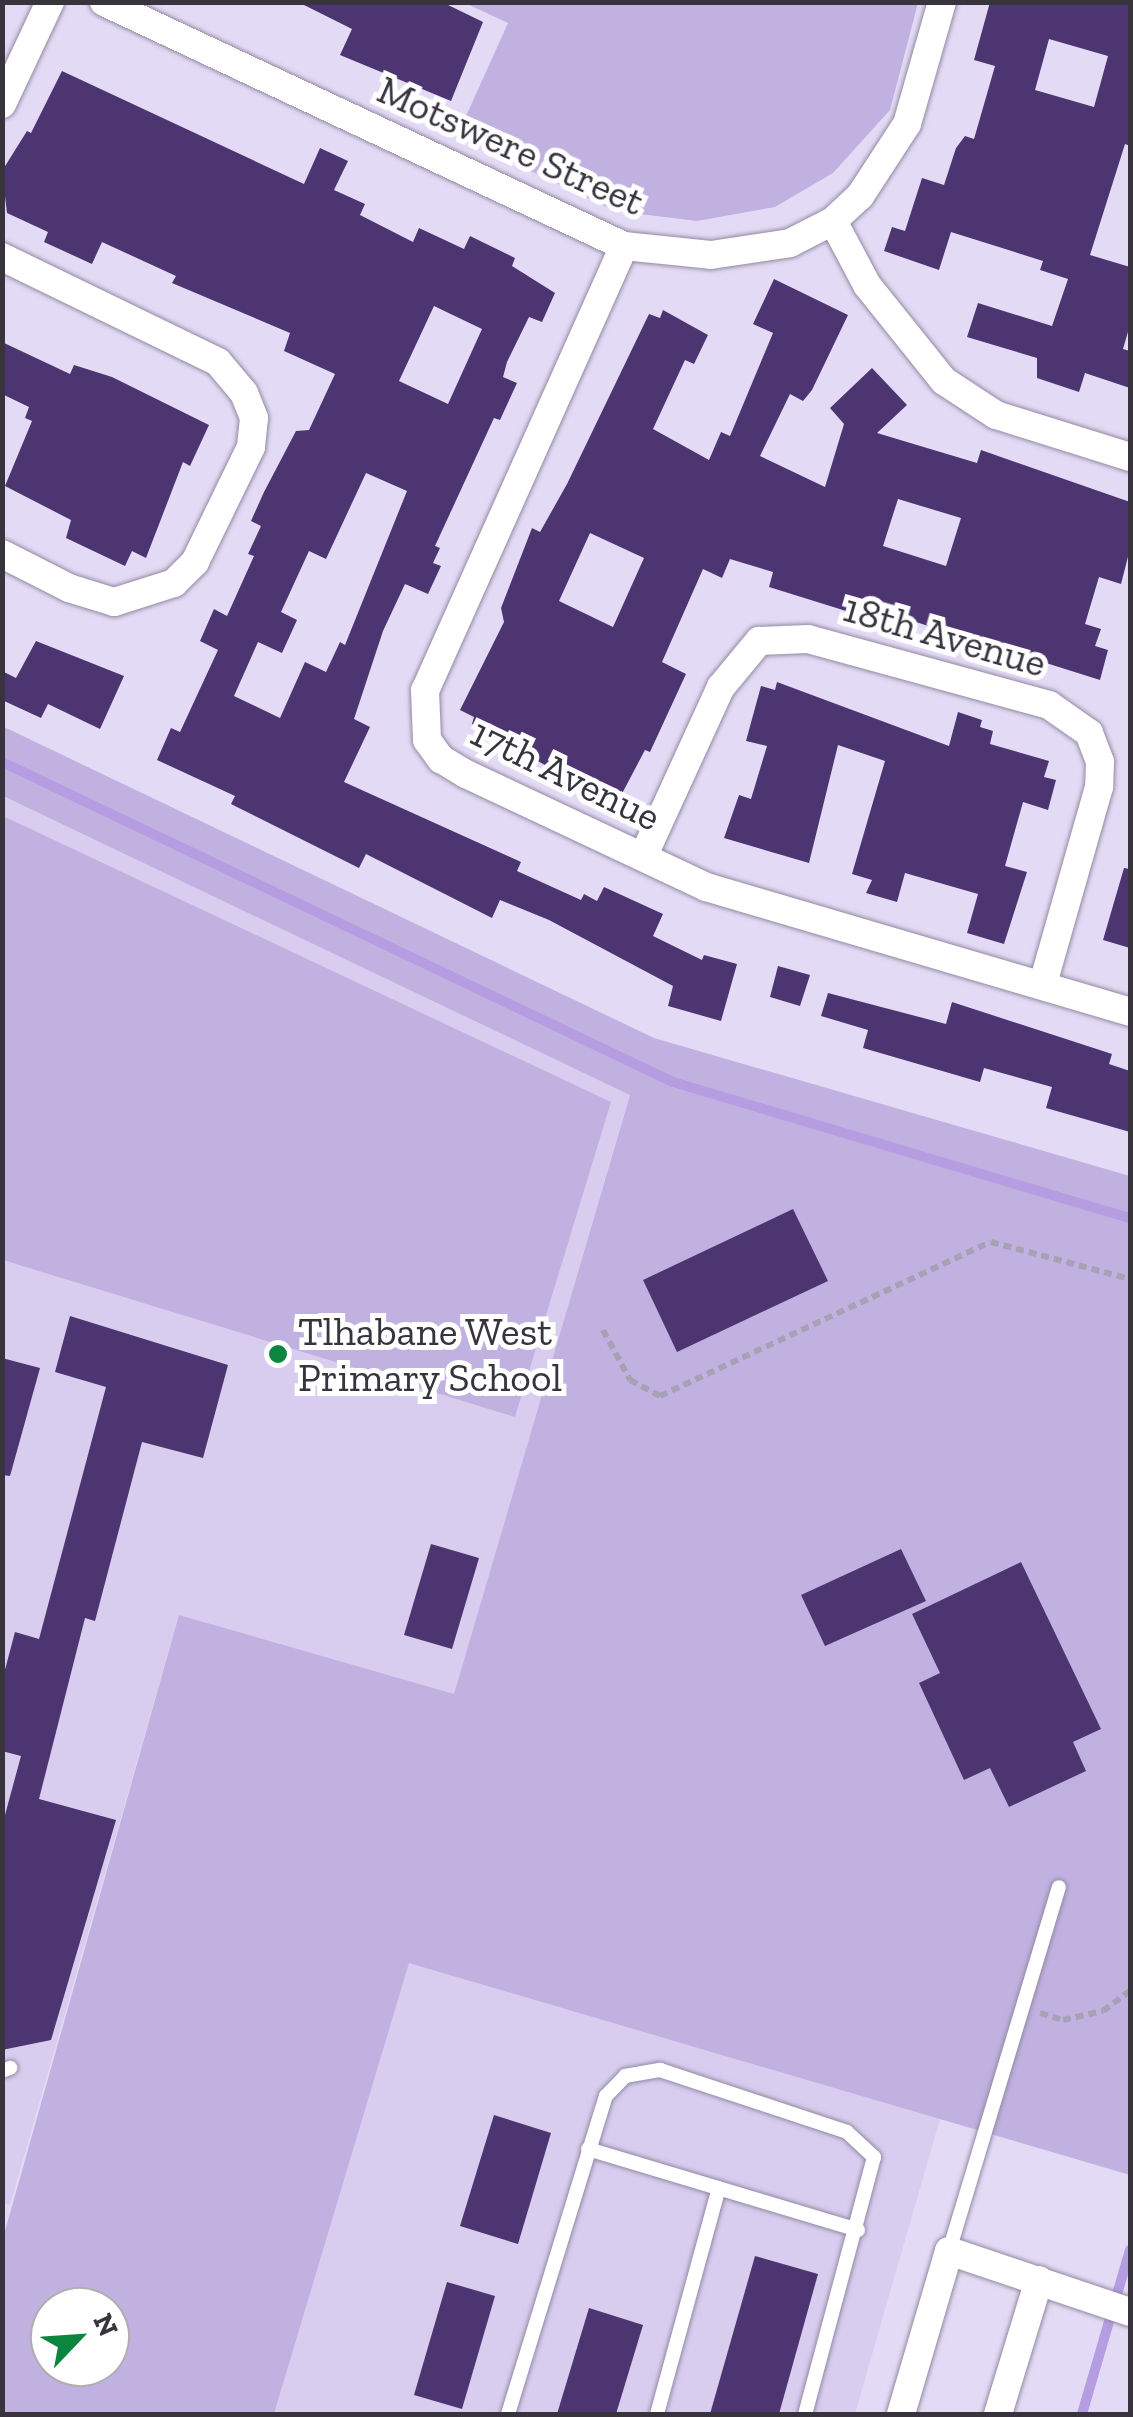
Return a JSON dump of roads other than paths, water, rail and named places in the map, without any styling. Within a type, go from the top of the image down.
[{"type":"street","points":[[2,104],[50,2]]},
{"type":"street","name":"Motswere Street","points":[[104,2],[624,246],[711,255],[790,243],[833,221],[885,164],[907,124],[942,2]]},
{"type":"street","points":[[833,221],[868,285],[944,381],[996,416],[1130,458]]},
{"type":"street","name":"17th Avenue","points":[[624,246],[425,690],[422,716],[441,759],[706,887],[1130,1012]]},
{"type":"street","points":[[2,257],[218,362],[244,393],[254,418],[252,446],[194,562],[174,583],[114,602],[68,588],[2,554]]},
{"type":"street","name":"18th Avenue","points":[[644,857],[721,687],[759,641],[808,638],[1049,705],[1089,733],[1100,762],[1099,787],[1043,984]]},
{"type":"street","points":[[901,2414],[949,2251],[1130,2312]]},
{"type":"street","points":[[998,2414],[1038,2280]]},
{"type":"lane","points":[[949,2251],[1059,1886]]},
{"type":"lane","points":[[508,2414],[588,2149],[614,2085],[635,2071],[660,2070],[862,2140],[875,2165],[806,2414]]},
{"type":"lane","points":[[588,2149],[858,2230]]},
{"type":"lane","points":[[657,2414],[719,2188]]},
{"type":"waterway","points":[[2,762],[673,1082],[1130,1218]]},
{"type":"waterway","points":[[1082,2414],[1130,2250]]},
{"type":"place","name":"Tlhabane West Primary School","points":[[278,1354]]}]
